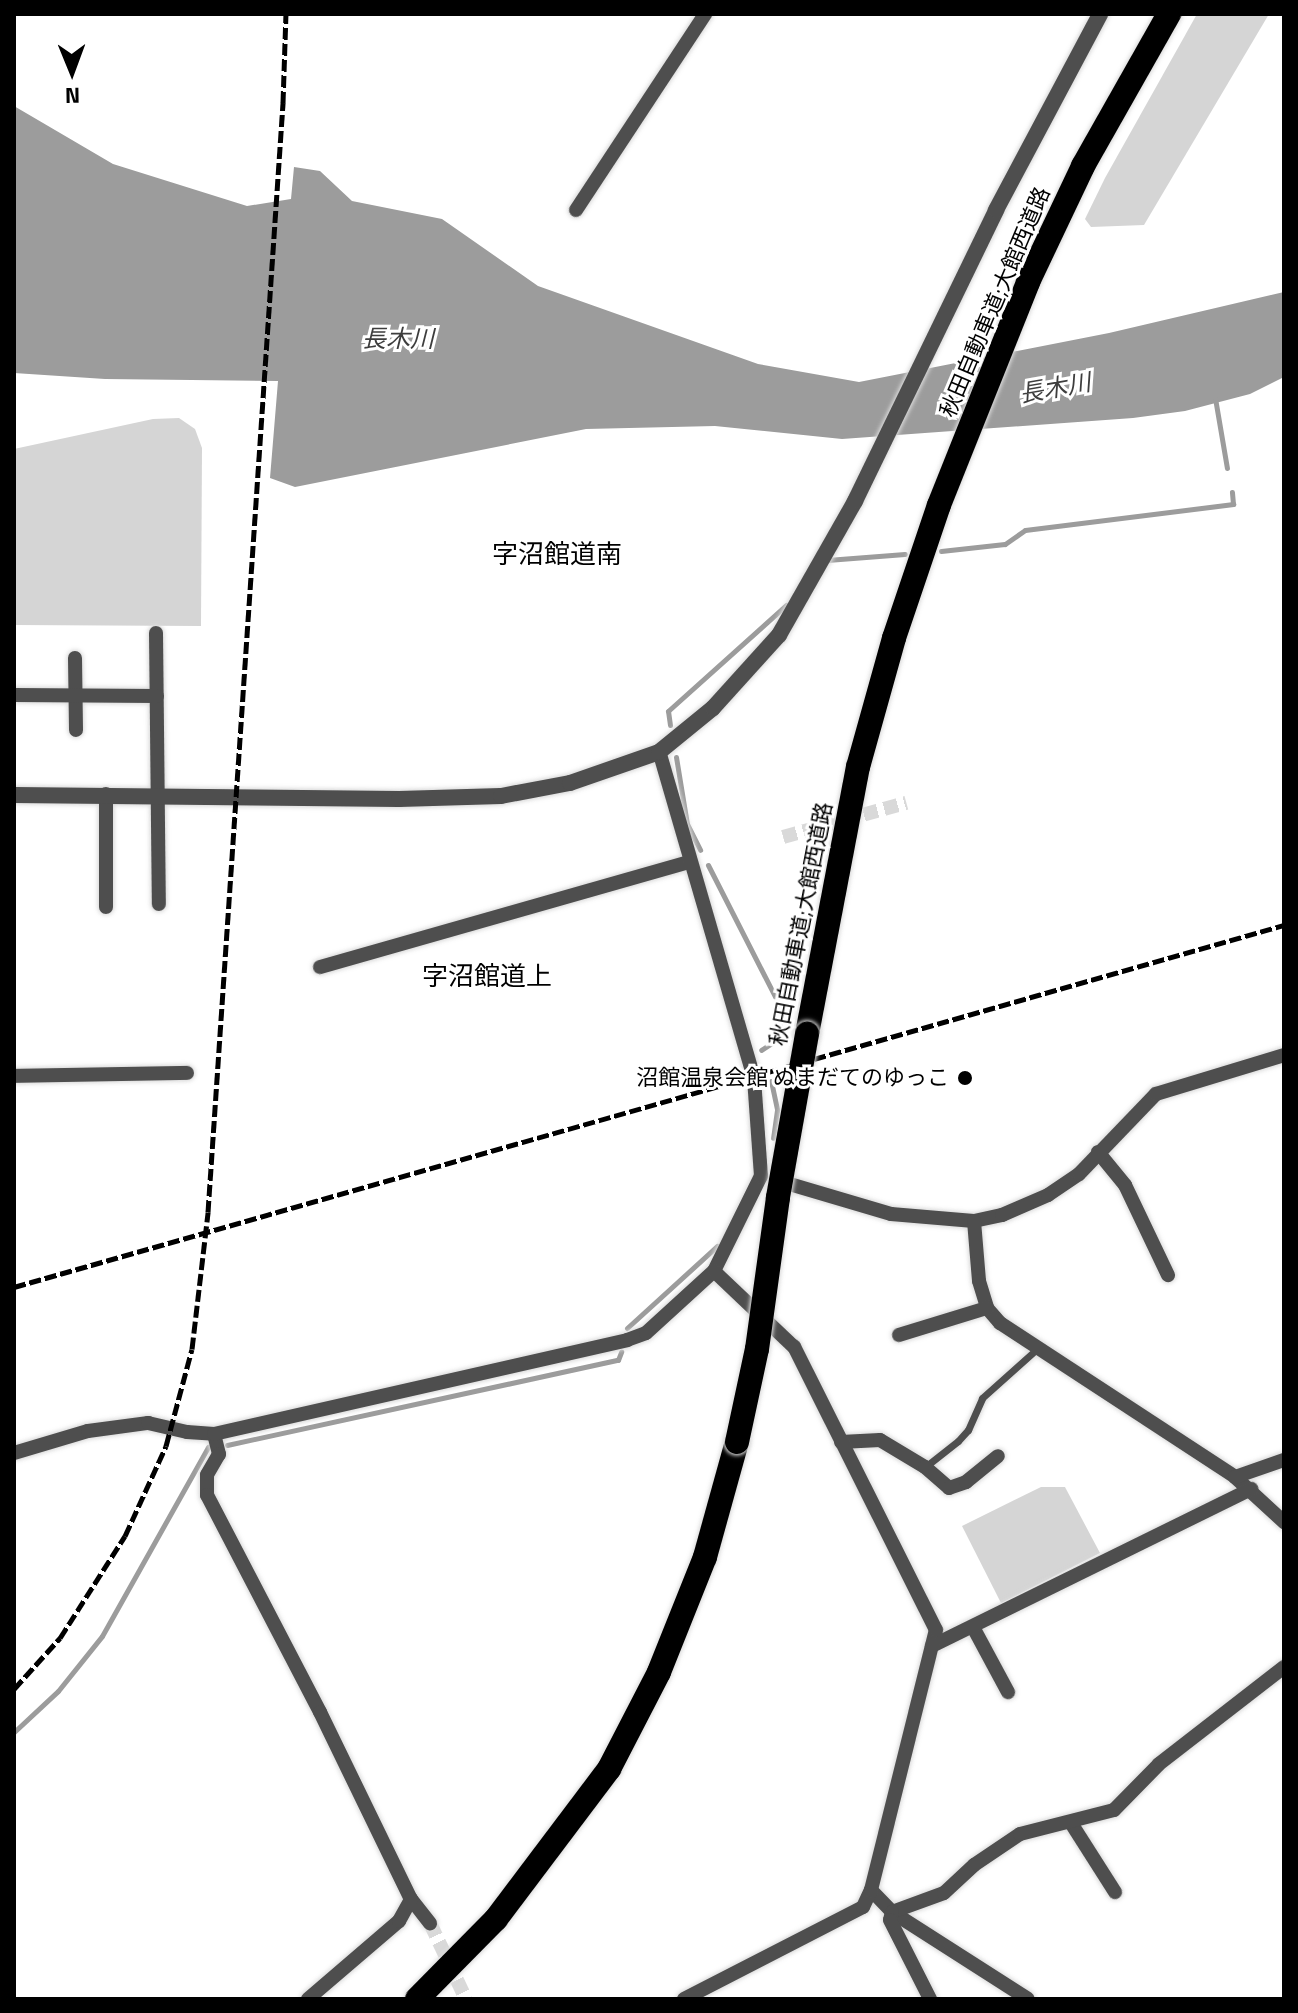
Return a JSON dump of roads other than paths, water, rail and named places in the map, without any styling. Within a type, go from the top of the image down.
[{"type":"highway","name":"秋田自動車道;大館西道路","points":[[417,1999],[496,1919],[609,1769],[659,1672],[705,1557],[737,1442],[757,1349],[778,1197],[858,767],[894,638],[939,505],[1028,282],[1083,166],[1169,14]]},
{"type":"street","points":[[576,210],[705,14]]},
{"type":"street","points":[[14,795],[158,794],[399,799],[501,796],[570,783],[659,752],[713,708],[779,635],[855,501],[1100,14]]},
{"type":"street","points":[[156,633],[159,904]]},
{"type":"street","points":[[75,658],[76,730]]},
{"type":"street","points":[[14,695],[157,696]]},
{"type":"street","points":[[14,1453],[88,1431],[148,1423],[187,1432],[214,1434],[627,1340],[646,1333],[714,1271],[761,1176],[754,1078],[688,862],[659,752]]},
{"type":"street","points":[[106,794],[106,907]]},
{"type":"street","points":[[320,967],[688,862]]},
{"type":"street","points":[[761,1176],[891,1214],[974,1221],[1002,1215],[1048,1195],[1079,1174],[1156,1094],[1284,1055]]},
{"type":"street","points":[[14,1076],[187,1073]]},
{"type":"street","points":[[1098,1152],[1125,1185],[1168,1275]]},
{"type":"street","points":[[974,1221],[979,1281],[987,1308],[1000,1323],[1235,1477],[1284,1522]]},
{"type":"street","points":[[684,1999],[863,1907],[871,1890],[936,1630],[794,1347],[714,1271]]},
{"type":"street","points":[[899,1335],[987,1308]]},
{"type":"street","points":[[214,1434],[219,1454],[207,1475],[207,1495],[320,1712],[411,1899],[430,1923]]},
{"type":"street","points":[[841,1442],[880,1440],[925,1467],[949,1488],[954,1488],[998,1456]]},
{"type":"street","points":[[1235,1477],[1284,1460]]},
{"type":"street","points":[[932,1646],[1251,1489]]},
{"type":"street","points":[[973,1627],[1008,1692]]},
{"type":"street","points":[[892,1912],[944,1893],[974,1865],[1020,1834],[1114,1810],[1159,1764],[1284,1667]]},
{"type":"street","points":[[1071,1823],[1115,1892]]},
{"type":"street","points":[[871,1890],[892,1912],[1028,1999]]},
{"type":"street","points":[[308,1999],[399,1921],[411,1899]]},
{"type":"street","points":[[892,1912],[890,1920],[930,1999]]},
{"type":"lane","points":[[925,1467],[968,1430],[982,1398],[1038,1348]]},
{"type":"water","name":"長木川","points":[[14,106],[113,164],[247,206],[291,199],[294,167],[320,171],[352,201],[442,219],[538,286],[758,364],[859,382],[1109,333],[1284,292],[1284,377],[1250,394],[1185,411],[1133,418],[842,439],[715,426],[586,429],[295,487],[270,478],[278,381],[105,379],[14,373]]},
{"type":"waterway","points":[[1215,398],[1227,468]]},
{"type":"waterway","points":[[941,551],[1005,544],[1025,530],[1233,504],[1232,492]]},
{"type":"waterway","points":[[827,560],[905,554]]},
{"type":"waterway","points":[[670,725],[668,711],[786,605]]},
{"type":"waterway","points":[[676,757],[687,824],[700,850]]},
{"type":"waterway","points":[[708,865],[782,1010],[778,1039],[761,1050]]},
{"type":"waterway","points":[[771,1081],[777,1110],[773,1138]]},
{"type":"waterway","points":[[627,1328],[717,1246]]},
{"type":"waterway","points":[[227,1445],[618,1360],[621,1352]]},
{"type":"waterway","points":[[14,1732],[58,1691],[102,1636],[208,1447]]},
{"type":"tunnel","points":[[783,837],[906,803]]},
{"type":"tunnel","points":[[430,1923],[466,1999]]},
{"type":"railway","points":[[14,1689],[60,1638],[125,1536],[166,1446],[192,1349],[208,1212],[283,103],[286,14]]},
{"type":"railway","points":[[14,1287],[1284,925]]},
{"type":"place","name":"沼館温泉会館 ぬまだてのゆっこ","points":[[965,1078]]},
{"type":"district","name":"字沼館道南","points":[[557,554]]},
{"type":"district","name":"字沼館道上","points":[[487,976]]}]
